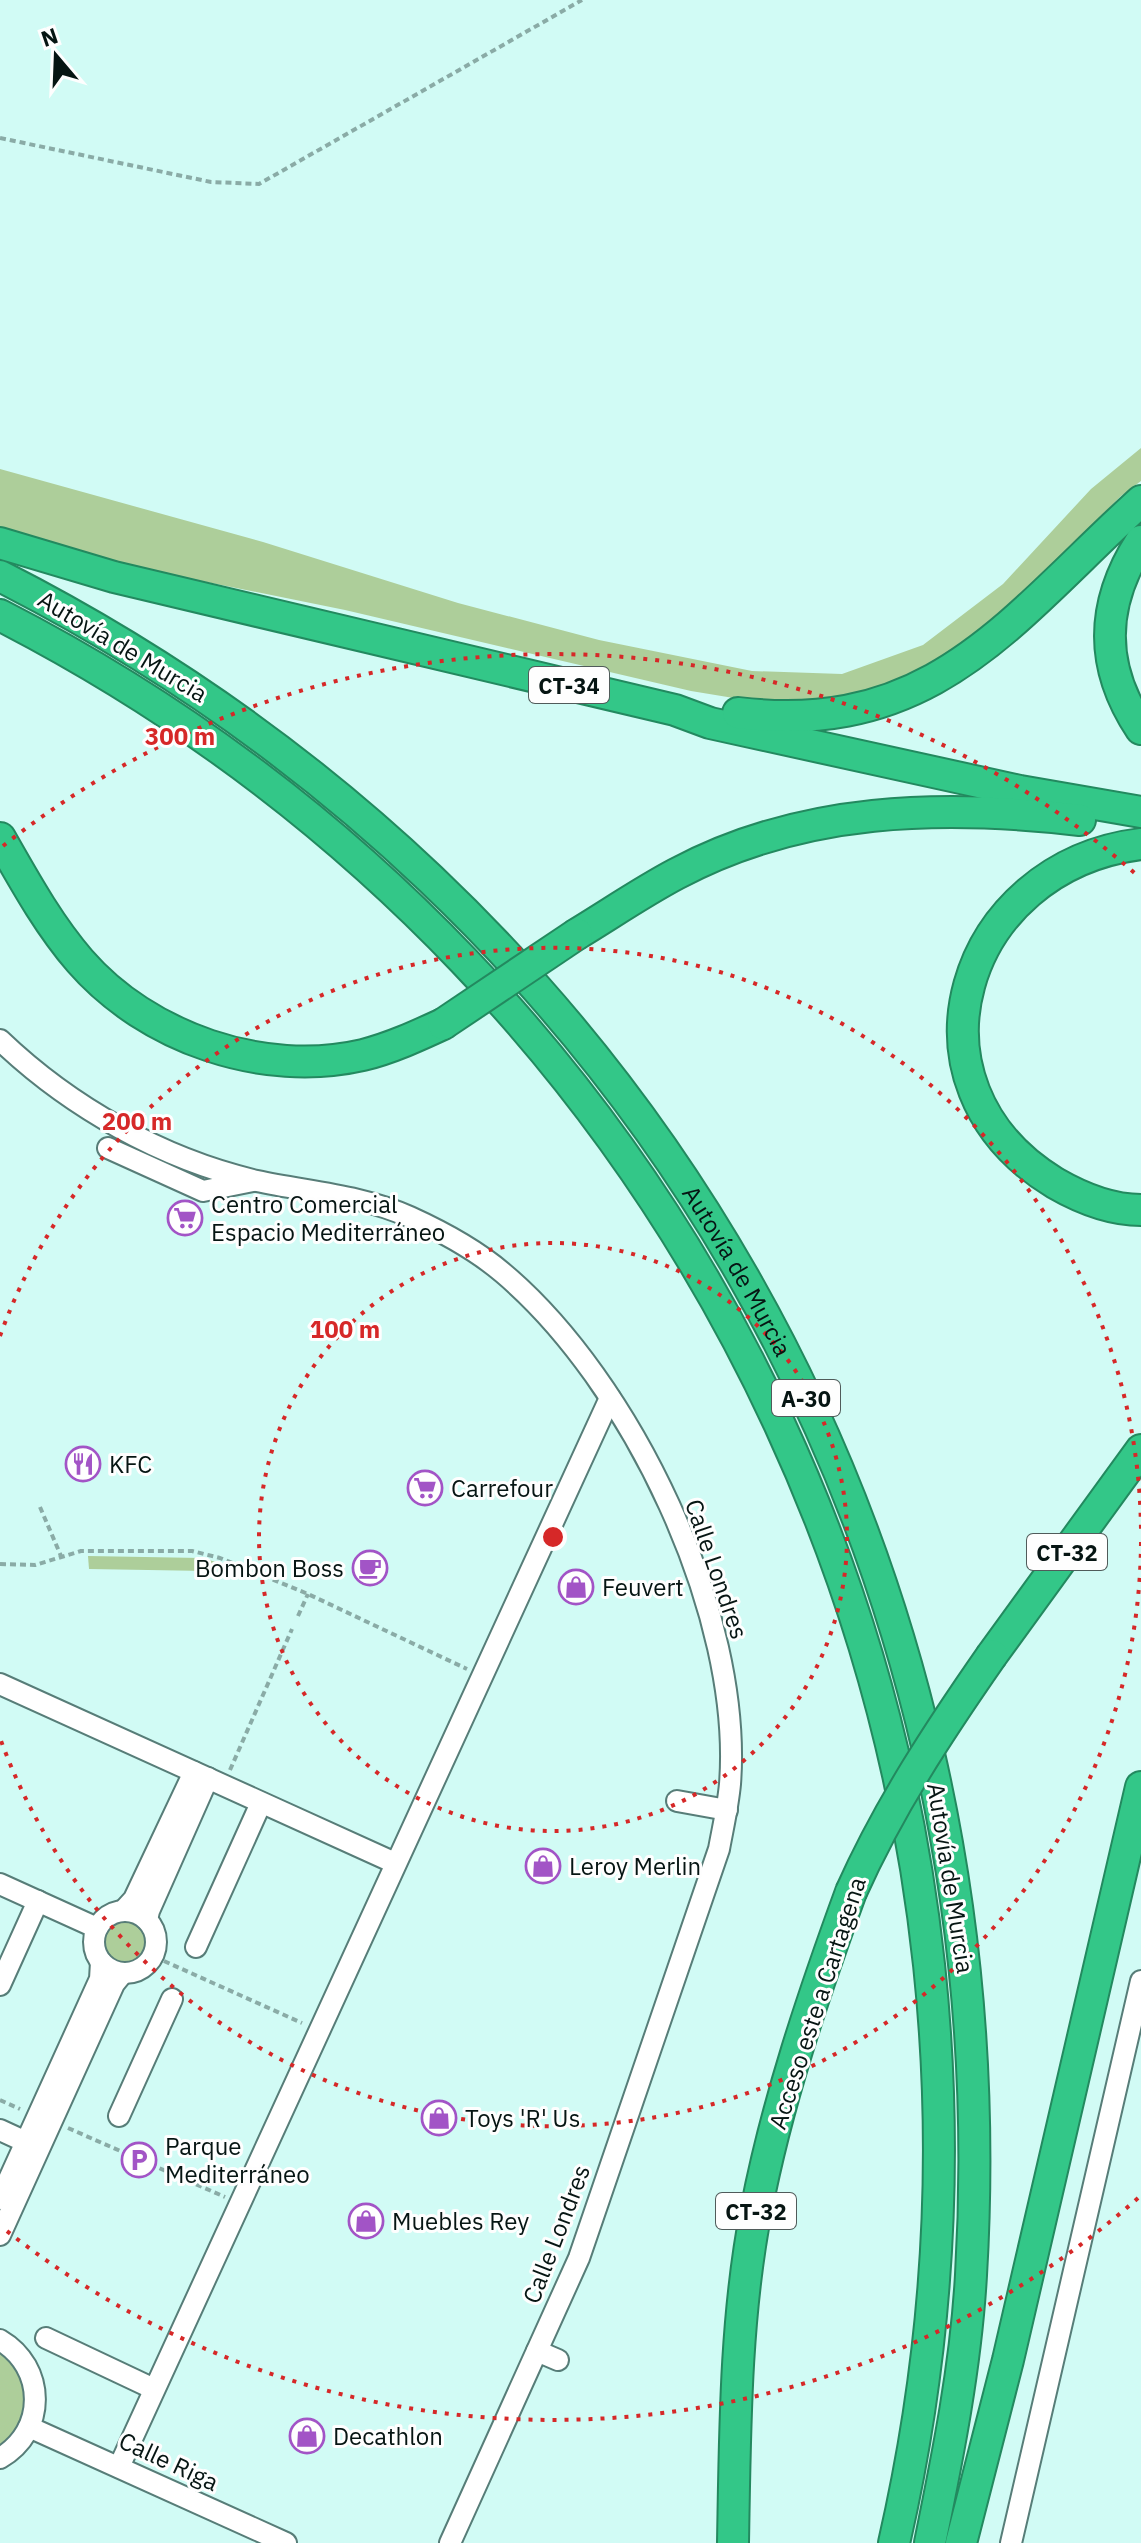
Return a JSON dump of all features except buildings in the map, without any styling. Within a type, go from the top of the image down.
[{"type":"highway","points":[[675,710],[817,716],[866,708],[910,692],[995,641],[1141,501]]},
{"type":"highway","points":[[1141,541],[1119,584],[1110,616],[1109,650],[1120,692],[1141,729]]},
{"type":"highway","name":"CT-34","points":[[0,543],[114,577],[675,710],[710,723],[917,769],[1141,812]]},
{"type":"highway","name":"Autovía de Murcia","points":[[0,576],[118,639],[247,724],[337,793],[481,926],[577,1034],[669,1156],[727,1249],[812,1410],[856,1512],[898,1633],[938,1787],[964,1946],[975,2120],[971,2282],[952,2433],[930,2543]]},
{"type":"highway","name":"Autovía de Murcia","points":[[0,615],[100,669],[226,752],[314,821],[456,951],[550,1056],[640,1175],[696,1266],[780,1426],[836,1558],[869,1658],[906,1807],[929,1950],[939,2121],[935,2279],[917,2428],[894,2543]]},
{"type":"highway","points":[[0,838],[47,916],[81,962],[126,1002],[200,1043],[274,1060],[333,1059],[391,1046],[443,1024],[577,934],[677,873],[791,828],[932,810],[1015,813],[1141,828]]},
{"type":"highway","points":[[1141,844],[1075,861],[1042,879],[1016,901],[995,927],[979,958],[968,990],[963,1028],[966,1062],[977,1097],[994,1128],[1017,1155],[1073,1193],[1101,1205],[1141,1210]]},
{"type":"highway","name":"Acceso este a Cartagena","points":[[733,2543],[740,2359],[755,2213],[797,2048],[851,1892],[894,1806],[941,1728],[1141,1450]]},
{"type":"highway","points":[[961,2543],[1026,2284],[1141,1787]]},
{"type":"street","name":"Calle Londres","points":[[0,1040],[43,1078],[134,1135],[176,1155],[257,1181],[370,1203],[429,1226],[473,1251],[527,1296],[573,1348],[610,1398],[668,1504],[710,1619],[721,1666],[730,1740],[727,1810],[707,1890],[589,2229],[450,2543]]},
{"type":"street","points":[[108,1148],[203,1191],[257,1181]]},
{"type":"street","points":[[119,2467],[610,1398]]},
{"type":"street","points":[[0,1684],[209,1776],[261,1803],[395,1863]]},
{"type":"street","points":[[123,1911],[134,1899],[209,1776]]},
{"type":"street","points":[[147,1920],[209,1776]]},
{"type":"street","points":[[677,1801],[727,1810]]},
{"type":"street","points":[[196,1947],[261,1803]]},
{"type":"street","points":[[0,1884],[97,1928]]},
{"type":"street","points":[[0,1985],[38,1901]]},
{"type":"street","points":[[0,2199],[100,1979],[101,1962],[94,1945],[97,1928],[108,1916],[123,1911],[135,1913],[147,1920],[156,1938],[153,1954],[141,1968],[123,1973],[114,1984],[0,2235]]},
{"type":"street","points":[[101,1962],[123,1973]]},
{"type":"street","points":[[1011,2543],[1141,1981]]},
{"type":"street","points":[[119,2116],[172,1999]]},
{"type":"street","points":[[0,2130],[26,2142]]},
{"type":"street","points":[[46,2338],[154,2389]]},
{"type":"street","points":[[0,2340],[22,2358],[33,2380],[36,2404],[29,2427],[16,2446],[0,2458]]},
{"type":"street","points":[[537,2351],[558,2360]]},
{"type":"street","name":"Calle Riga","points":[[29,2427],[286,2543]]},
{"type":"path","points":[[0,138],[211,182],[259,184],[582,0]]},
{"type":"path","points":[[40,1507],[61,1557]]},
{"type":"path","points":[[0,1564],[35,1565],[81,1551],[192,1551],[220,1558],[308,1594],[469,1670]]},
{"type":"path","points":[[298,1616],[308,1594]]},
{"type":"path","points":[[209,1776],[292,1629]]},
{"type":"path","points":[[164,1961],[318,2030]]},
{"type":"path","points":[[0,2100],[26,2112]]},
{"type":"path","points":[[63,2125],[239,2204]]},
{"type":"green space","points":[[1141,448],[1141,481],[1121,496],[1000,618],[941,662],[891,684],[827,703],[764,703],[691,691],[345,610],[142,569],[0,529],[0,469],[263,542],[458,603],[599,640],[752,671],[842,674],[923,645],[1003,584],[1091,489]]},
{"type":"green space","points":[[88,1556],[201,1558],[224,1564],[207,1571],[89,1569]]},
{"type":"green space","points":[[125,1911],[147,1920],[156,1942],[147,1964],[125,1973],[103,1964],[94,1942],[103,1920]]},
{"type":"green space","points":[[0,2340],[36,2404],[0,2458]]},
{"type":"place","name":"Centro Comercial Espacio Mediterráneo","points":[[185,1218]]},
{"type":"place","name":"KFC","points":[[83,1464]]},
{"type":"place","name":"Carrefour","points":[[425,1488]]},
{"type":"place","name":"Bombon Boss","points":[[370,1568]]},
{"type":"place","name":"Feuvert","points":[[576,1587]]},
{"type":"place","name":"Leroy Merlin","points":[[543,1866]]},
{"type":"place","name":"Toys 'R' Us","points":[[439,2118]]},
{"type":"place","name":"Parque Mediterráneo","points":[[139,2160]]},
{"type":"place","name":"Muebles Rey","points":[[366,2221]]},
{"type":"place","name":"Decathlon","points":[[307,2436]]}]
